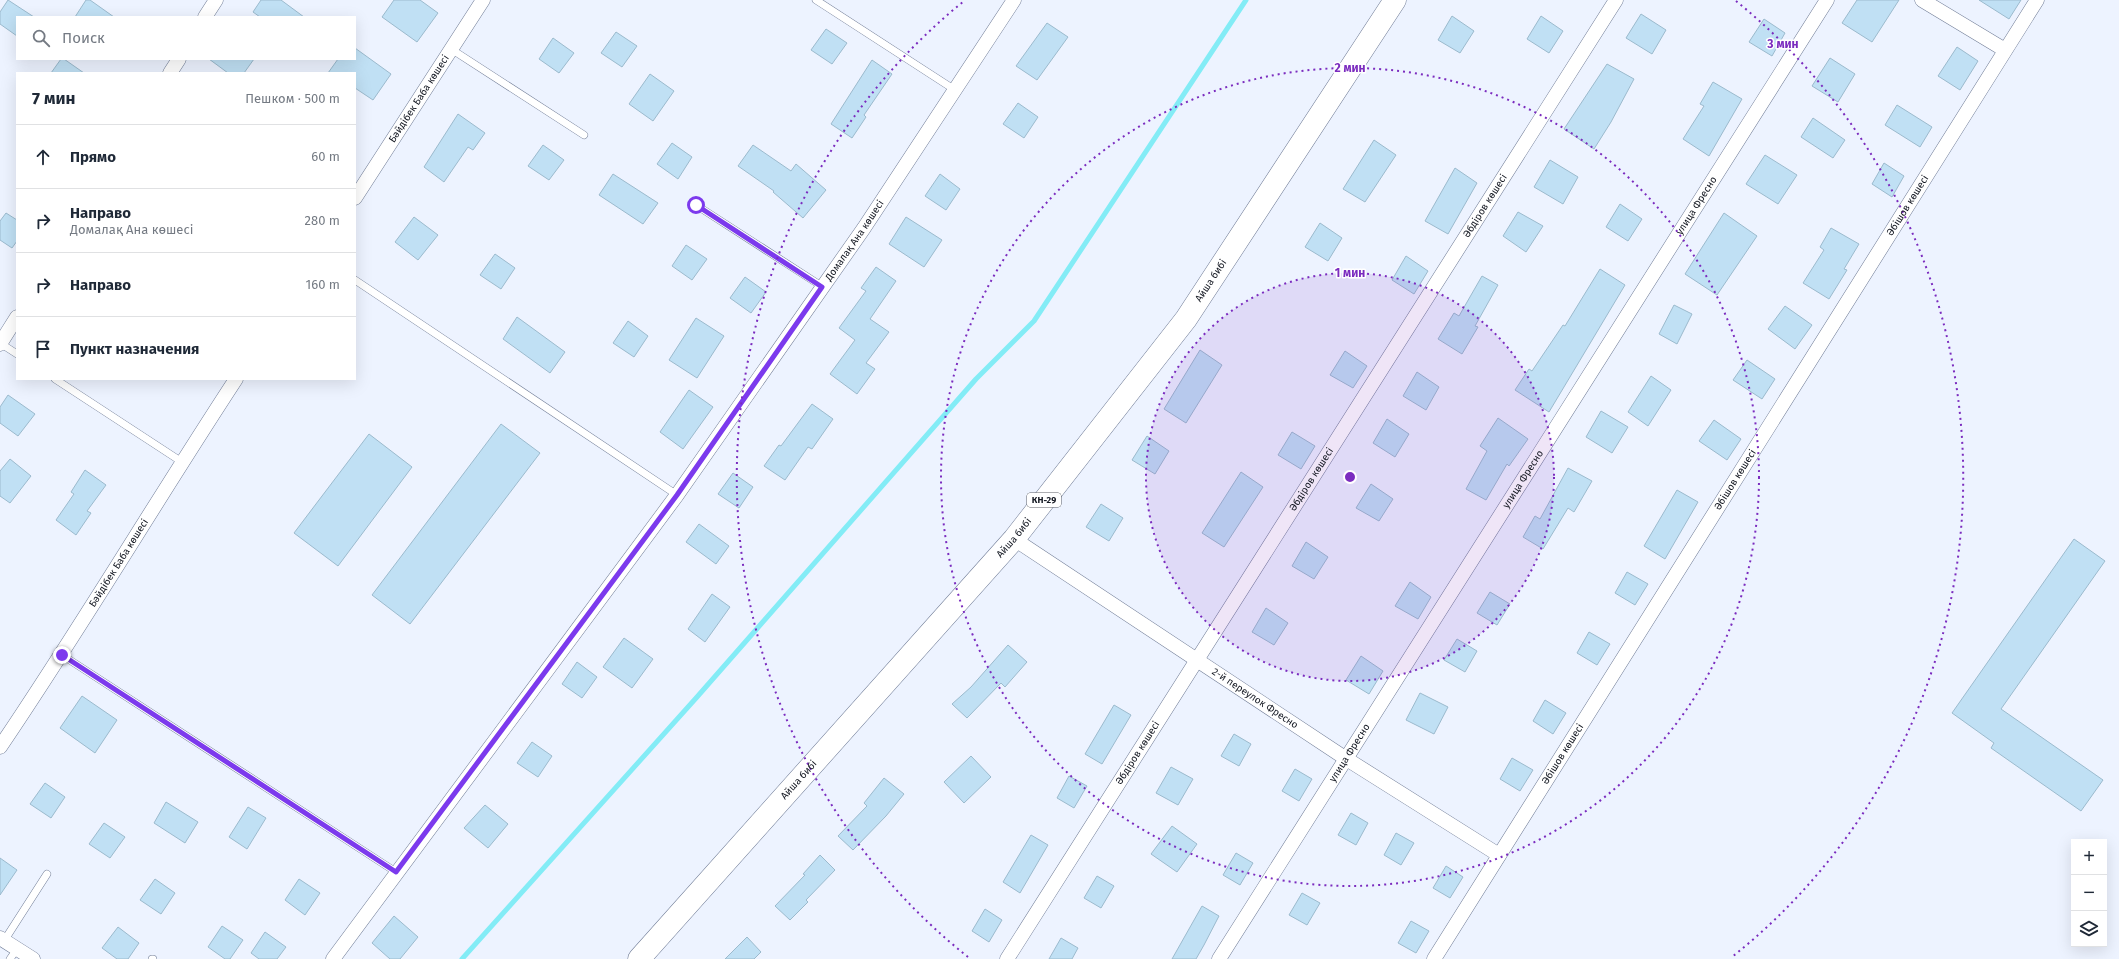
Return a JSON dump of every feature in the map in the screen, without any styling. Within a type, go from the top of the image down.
[{"type":"main road","name":"Айша бибі","points":[[639,959],[1014,539],[1186,319],[1395,0]]},
{"type":"street","points":[[206,16],[216,0]]},
{"type":"street","name":"Бәйдібек Баба көшесі","points":[[356,196],[483,0]]},
{"type":"street","name":"Домалақ Ана көшесі","points":[[333,959],[396,872],[677,495],[822,287],[1014,0]]},
{"type":"street","name":"Әбдіров көшесі","points":[[1007,959],[1616,0]]},
{"type":"street","name":"улица Фресно","points":[[1219,959],[1345,758],[1827,0]]},
{"type":"street","points":[[1922,0],[2005,50]]},
{"type":"street","name":"Әбішов көшесі","points":[[1434,959],[2037,0]]},
{"type":"street","points":[[171,72],[178,60]]},
{"type":"street","points":[[0,344],[16,319]]},
{"type":"street","name":"Бәйдібек Баба көшесі","points":[[0,746],[62,655],[182,462],[235,380]]},
{"type":"street","name":"2-й переулок Фресно","points":[[1014,539],[1198,659],[1345,758],[1499,855]]},
{"type":"street","points":[[2,939],[14,954],[33,959]]},
{"type":"lane","points":[[816,0],[955,90]]},
{"type":"lane","points":[[451,49],[584,135]]},
{"type":"lane","points":[[696,205],[822,287]]},
{"type":"lane","points":[[356,281],[677,495]]},
{"type":"lane","points":[[0,344],[16,353]]},
{"type":"lane","points":[[56,380],[182,462]]},
{"type":"lane","points":[[62,655],[396,872]]},
{"type":"lane","points":[[2,939],[48,874]]},
{"type":"building","points":[[8,0],[32,16],[16,16],[16,35],[0,24],[0,12]]},
{"type":"building","points":[[86,0],[90,0],[113,16],[76,16]]},
{"type":"building","points":[[261,0],[281,0],[303,16],[259,16],[253,12]]},
{"type":"building","points":[[394,0],[420,0],[438,13],[417,42],[382,17]]},
{"type":"building","points":[[1857,0],[1899,0],[1872,42],[1842,23]]},
{"type":"building","points":[[1979,0],[2021,0],[2009,19]]},
{"type":"building","points":[[1641,14],[1666,30],[1652,54],[1626,38]]},
{"type":"building","points":[[1452,16],[1474,31],[1460,53],[1438,40]]},
{"type":"building","points":[[1541,16],[1563,31],[1549,53],[1527,39]]},
{"type":"building","points":[[1764,19],[1785,33],[1772,56],[1749,42]]},
{"type":"building","points":[[1047,23],[1068,37],[1037,80],[1016,66]]},
{"type":"building","points":[[826,29],[847,43],[832,64],[811,50]]},
{"type":"building","points":[[616,32],[637,46],[622,67],[601,53]]},
{"type":"building","points":[[553,38],[574,53],[559,73],[539,59]]},
{"type":"building","points":[[1957,47],[1978,61],[1960,90],[1938,76]]},
{"type":"building","points":[[356,49],[391,74],[373,100],[356,89],[356,72],[329,72],[337,60],[356,60]]},
{"type":"building","points":[[1830,58],[1855,74],[1838,102],[1812,86]]},
{"type":"building","points":[[60,60],[65,60],[83,72],[52,72]]},
{"type":"building","points":[[210,60],[253,60],[245,72],[227,72]]},
{"type":"building","points":[[872,60],[892,74],[864,115],[866,117],[852,138],[831,124]]},
{"type":"building","points":[[1607,64],[1634,79],[1611,122],[1594,149],[1564,129]]},
{"type":"building","points":[[650,74],[674,91],[653,121],[629,104]]},
{"type":"building","points":[[1713,82],[1742,99],[1709,156],[1683,139],[1704,106],[1700,104]]},
{"type":"building","points":[[1018,103],[1038,117],[1024,138],[1003,124]]},
{"type":"building","points":[[1897,105],[1932,127],[1920,147],[1885,125]]},
{"type":"building","points":[[458,114],[485,133],[473,150],[468,147],[444,182],[424,167]]},
{"type":"building","points":[[1813,118],[1845,140],[1833,158],[1801,137]]},
{"type":"building","points":[[1374,140],[1396,155],[1365,202],[1343,189]]},
{"type":"building","points":[[672,143],[692,157],[678,179],[657,164]]},
{"type":"building","points":[[543,145],[564,160],[549,180],[528,166]]},
{"type":"building","points":[[753,145],[791,171],[796,164],[826,190],[803,218],[773,192],[774,191],[738,166]]},
{"type":"building","points":[[1765,155],[1797,175],[1778,204],[1746,184]]},
{"type":"building","points":[[1550,160],[1578,177],[1563,204],[1534,187]]},
{"type":"building","points":[[1884,163],[1904,176],[1892,197],[1872,184]]},
{"type":"building","points":[[1455,168],[1477,183],[1448,234],[1425,221]]},
{"type":"building","points":[[613,174],[658,203],[643,224],[599,195]]},
{"type":"building","points":[[940,174],[960,189],[946,210],[925,196]]},
{"type":"building","points":[[1620,204],[1642,219],[1628,241],[1606,227]]},
{"type":"building","points":[[1518,212],[1543,226],[1526,252],[1503,236]]},
{"type":"building","points":[[6,213],[16,219],[16,242],[12,248],[0,240],[0,221]]},
{"type":"building","points":[[1724,213],[1757,236],[1717,295],[1685,274]]},
{"type":"building","points":[[414,217],[438,235],[418,260],[395,242]]},
{"type":"building","points":[[906,217],[942,240],[924,267],[889,244]]},
{"type":"building","points":[[1320,223],[1342,238],[1328,261],[1305,247]]},
{"type":"building","points":[[1831,228],[1859,244],[1844,269],[1847,270],[1829,299],[1803,283],[1824,250],[1820,247]]},
{"type":"building","points":[[686,245],[707,259],[692,280],[672,266]]},
{"type":"building","points":[[495,254],[515,268],[501,289],[480,275]]},
{"type":"building","points":[[1406,256],[1428,271],[1414,294],[1392,280]]},
{"type":"building","points":[[876,267],[896,281],[870,319],[889,332],[866,363],[875,369],[857,394],[830,374],[855,340],[839,328],[866,291],[861,288]]},
{"type":"building","points":[[1600,269],[1625,285],[1549,412],[1515,390],[1529,369],[1532,371],[1563,325],[1565,326]]},
{"type":"building","points":[[1482,276],[1498,285],[1475,326],[1478,327],[1462,354],[1438,339],[1454,313],[1459,316]]},
{"type":"building","points":[[745,277],[766,292],[751,313],[730,298]]},
{"type":"building","points":[[1674,305],[1692,314],[1677,344],[1659,334]]},
{"type":"building","points":[[1785,306],[1812,325],[1795,349],[1768,329]]},
{"type":"building","points":[[517,317],[565,352],[550,373],[503,339]]},
{"type":"building","points":[[696,318],[724,336],[697,378],[669,360]]},
{"type":"building","points":[[628,321],[648,336],[634,357],[613,343]]},
{"type":"building","points":[[1200,350],[1222,365],[1186,423],[1164,409]]},
{"type":"building","points":[[1345,351],[1367,366],[1353,388],[1330,375]]},
{"type":"building","points":[[1747,360],[1775,379],[1762,399],[1733,380]]},
{"type":"building","points":[[1417,372],[1439,387],[1426,410],[1403,396]]},
{"type":"building","points":[[1651,376],[1671,390],[1648,426],[1628,412]]},
{"type":"building","points":[[689,390],[713,407],[683,449],[660,432]]},
{"type":"building","points":[[8,395],[35,414],[18,436],[0,423],[0,407]]},
{"type":"building","points":[[812,404],[833,419],[812,449],[808,447],[785,480],[764,466]]},
{"type":"building","points":[[1601,411],[1628,427],[1612,453],[1586,437]]},
{"type":"building","points":[[1498,418],[1528,439],[1509,466],[1507,464],[1486,500],[1466,489],[1487,451],[1480,446]]},
{"type":"building","points":[[1387,419],[1409,434],[1395,457],[1373,443]]},
{"type":"building","points":[[1714,420],[1741,439],[1727,460],[1699,441]]},
{"type":"building","points":[[501,424],[540,453],[410,624],[372,595]]},
{"type":"building","points":[[1292,432],[1315,446],[1301,469],[1278,455]]},
{"type":"building","points":[[369,434],[412,467],[338,566],[294,533]]},
{"type":"building","points":[[1147,436],[1169,451],[1155,474],[1132,460]]},
{"type":"building","points":[[10,459],[31,476],[10,503],[0,496],[0,471]]},
{"type":"building","points":[[1568,468],[1592,481],[1574,512],[1568,508],[1543,549],[1523,537],[1535,516],[1540,519]]},
{"type":"building","points":[[85,470],[106,485],[87,511],[91,513],[76,535],[56,520],[74,494],[71,492]]},
{"type":"building","points":[[1241,472],[1263,487],[1224,547],[1202,533]]},
{"type":"building","points":[[733,473],[753,487],[739,508],[718,494]]},
{"type":"building","points":[[1371,484],[1393,499],[1379,521],[1356,508]]},
{"type":"building","points":[[1677,490],[1698,502],[1665,559],[1644,546]]},
{"type":"building","points":[[1101,504],[1123,518],[1109,541],[1086,527]]},
{"type":"building","points":[[699,524],[729,546],[716,564],[686,542]]},
{"type":"building","points":[[2074,539],[2105,561],[2001,709],[2103,780],[2081,811],[1991,748],[1994,743],[1952,713]]},
{"type":"building","points":[[1306,542],[1328,557],[1314,579],[1292,566]]},
{"type":"building","points":[[1627,572],[1648,584],[1635,605],[1615,593]]},
{"type":"building","points":[[1410,582],[1431,597],[1418,619],[1395,606]]},
{"type":"building","points":[[1490,592],[1510,604],[1497,625],[1477,613]]},
{"type":"building","points":[[712,594],[730,607],[705,642],[688,629]]},
{"type":"building","points":[[1266,608],[1288,623],[1274,645],[1252,632]]},
{"type":"building","points":[[1589,632],[1610,644],[1597,665],[1577,653]]},
{"type":"building","points":[[624,638],[653,659],[632,688],[603,667]]},
{"type":"building","points":[[1457,639],[1477,651],[1465,672],[1444,660]]},
{"type":"building","points":[[1008,645],[1027,662],[1005,687],[1001,683],[967,718],[952,704],[971,687]]},
{"type":"building","points":[[1361,656],[1383,671],[1369,694],[1346,680]]},
{"type":"building","points":[[577,662],[597,677],[582,698],[562,684]]},
{"type":"building","points":[[1420,693],[1448,707],[1434,734],[1406,720]]},
{"type":"building","points":[[82,696],[117,720],[95,753],[60,728]]},
{"type":"building","points":[[1545,700],[1566,713],[1553,734],[1533,721]]},
{"type":"building","points":[[1114,705],[1131,715],[1102,764],[1085,754]]},
{"type":"building","points":[[1234,734],[1251,744],[1239,766],[1221,756]]},
{"type":"building","points":[[532,742],[552,756],[538,777],[517,763]]},
{"type":"building","points":[[971,756],[991,777],[964,803],[944,782]]},
{"type":"building","points":[[1512,758],[1533,770],[1520,791],[1500,779]]},
{"type":"building","points":[[1171,767],[1193,779],[1178,805],[1156,793]]},
{"type":"building","points":[[1295,769],[1312,779],[1299,801],[1282,791]]},
{"type":"building","points":[[1069,776],[1087,786],[1074,808],[1057,798]]},
{"type":"building","points":[[884,778],[904,794],[886,816],[853,850],[838,836],[867,806],[864,803]]},
{"type":"building","points":[[45,783],[65,797],[51,818],[30,804]]},
{"type":"building","points":[[166,802],[198,822],[185,843],[154,823]]},
{"type":"building","points":[[485,805],[508,824],[488,848],[464,828]]},
{"type":"building","points":[[248,807],[266,818],[247,849],[229,837]]},
{"type":"building","points":[[1351,813],[1368,823],[1356,845],[1338,835]]},
{"type":"building","points":[[104,823],[125,837],[110,858],[89,844]]},
{"type":"building","points":[[1172,826],[1197,844],[1177,872],[1151,854]]},
{"type":"building","points":[[1396,833],[1414,843],[1401,865],[1384,855]]},
{"type":"building","points":[[1031,835],[1048,845],[1020,893],[1003,882]]},
{"type":"building","points":[[1236,853],[1253,863],[1240,885],[1223,875]]},
{"type":"building","points":[[820,855],[835,870],[806,900],[808,902],[790,920],[775,906],[805,875],[803,874]]},
{"type":"building","points":[[0,858],[17,870],[0,895]]},
{"type":"building","points":[[1446,866],[1463,877],[1450,898],[1433,888]]},
{"type":"building","points":[[1097,876],[1114,886],[1101,908],[1084,898]]},
{"type":"building","points":[[155,879],[175,893],[161,914],[140,900]]},
{"type":"building","points":[[299,879],[320,893],[305,915],[285,900]]},
{"type":"building","points":[[1302,893],[1320,903],[1307,925],[1289,915]]},
{"type":"building","points":[[1202,906],[1219,916],[1204,945],[1196,959],[1172,959]]},
{"type":"building","points":[[985,909],[1002,920],[989,942],[972,931]]},
{"type":"building","points":[[394,916],[418,937],[400,959],[390,959],[372,943]]},
{"type":"building","points":[[1411,921],[1429,931],[1416,953],[1398,943]]},
{"type":"building","points":[[222,926],[243,940],[230,959],[225,959],[208,947]]},
{"type":"building","points":[[118,927],[139,943],[128,959],[117,959],[102,948]]},
{"type":"building","points":[[265,932],[286,947],[277,959],[259,959],[251,953]]},
{"type":"building","points":[[747,937],[761,952],[754,959],[725,959]]},
{"type":"building","points":[[1061,938],[1078,948],[1072,959],[1049,959]]},
{"type":"waterway","points":[[462,959],[697,697],[976,379],[1034,321],[1246,0]]},
{"type":"route","points":[[62,655],[396,872],[677,495],[822,287],[696,205]]}]
